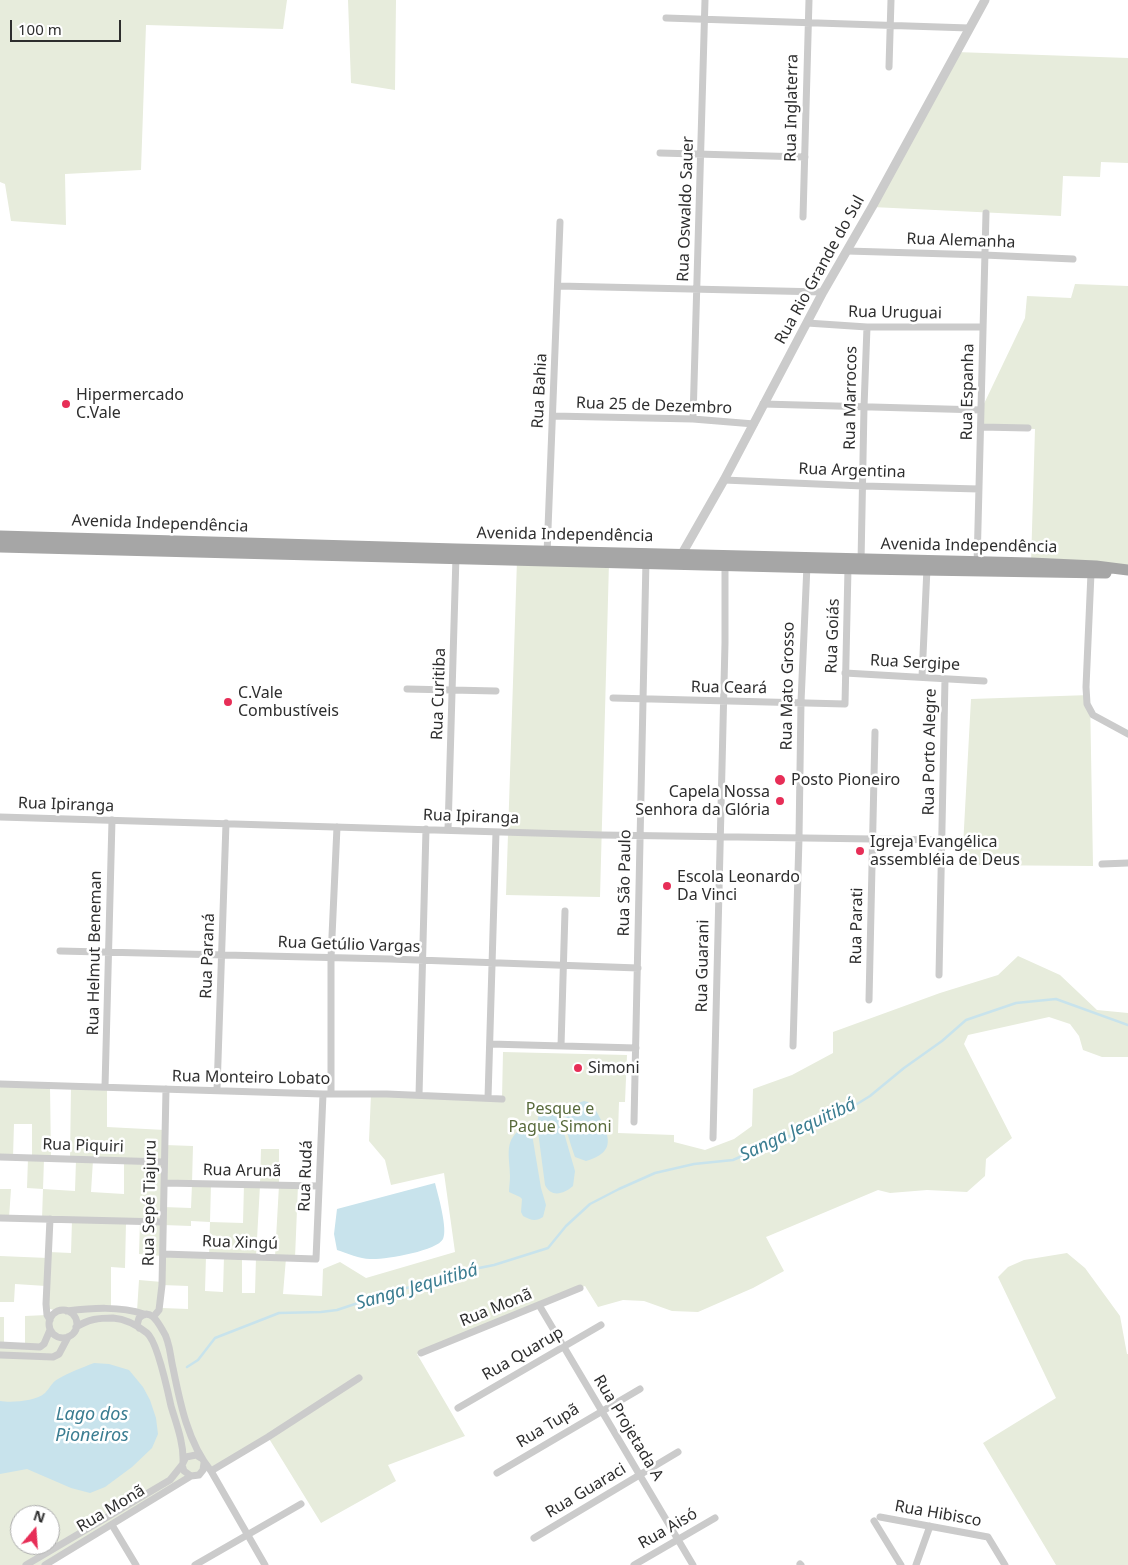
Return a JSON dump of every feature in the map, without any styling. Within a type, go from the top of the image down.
[{"type":"main road","name":"Avenida Independência","points":[[0,536],[414,552]]},
{"type":"main road","name":"Avenida Independência","points":[[0,547],[414,552],[978,566],[1091,573],[1128,571]]},
{"type":"main road","name":"Avenida Independência","points":[[807,562],[848,568],[861,564]]},
{"type":"main road","name":"Avenida Independência","points":[[1000,567],[1096,566],[1128,571]]},
{"type":"street","name":"Rua Oswaldo Sauer","points":[[693,419],[705,0]]},
{"type":"street","name":"Rua Inglaterra","points":[[803,217],[809,0]]},
{"type":"street","points":[[889,67],[891,0]]},
{"type":"street","name":"Rua Rio Grande do Sul","points":[[679,559],[724,480],[823,292],[985,0]]},
{"type":"street","points":[[666,18],[969,28]]},
{"type":"street","points":[[660,153],[805,157]]},
{"type":"street","name":"Rua Espanha","points":[[978,566],[986,213]]},
{"type":"street","name":"Rua Bahia","points":[[547,556],[560,222]]},
{"type":"street","name":"Rua Alemanha","points":[[847,250],[1073,259]]},
{"type":"street","points":[[558,286],[823,292]]},
{"type":"street","name":"Rua Uruguai","points":[[807,324],[867,328],[982,328]]},
{"type":"street","name":"Rua Marrocos","points":[[861,564],[867,328]]},
{"type":"street","points":[[763,404],[981,410]]},
{"type":"street","name":"Rua 25 de Dezembro","points":[[553,416],[693,419],[754,424]]},
{"type":"street","points":[[981,427],[1028,428]]},
{"type":"street","name":"Rua Argentina","points":[[724,480],[979,489]]},
{"type":"street","name":"Rua Curitiba","points":[[448,830],[456,553]]},
{"type":"street","name":"Rua São Paulo","points":[[634,1122],[646,558]]},
{"type":"street","name":"Rua Guarani","points":[[713,1138],[725,643],[725,560]]},
{"type":"street","name":"Rua Mato Grosso","points":[[793,1046],[801,702],[807,562]]},
{"type":"street","points":[[922,678],[927,565]]},
{"type":"street","name":"Rua Goiás","points":[[845,704],[848,568]]},
{"type":"street","points":[[1091,573],[1086,687],[1087,704],[1093,715],[1128,734]]},
{"type":"street","name":"Rua Sergipe","points":[[845,673],[984,681]]},
{"type":"street","name":"Rua Porto Alegre","points":[[939,975],[945,679]]},
{"type":"street","points":[[407,689],[496,690]]},
{"type":"street","name":"Rua Ceará","points":[[613,698],[845,704]]},
{"type":"street","name":"Rua Parati","points":[[869,1000],[875,732]]},
{"type":"street","name":"Rua Ipiranga","points":[[0,817],[496,832],[941,840]]},
{"type":"street","name":"Rua Helmut Beneman","points":[[105,1087],[112,820]]},
{"type":"street","name":"Rua Paraná","points":[[217,1090],[226,823]]},
{"type":"street","points":[[331,1094],[331,958],[336,827]]},
{"type":"street","points":[[419,1095],[426,830]]},
{"type":"street","points":[[488,1098],[496,832]]},
{"type":"street","points":[[1102,864],[1128,863]]},
{"type":"street","points":[[561,1046],[566,910]]},
{"type":"street","name":"Rua Getúlio Vargas","points":[[60,951],[638,968]]},
{"type":"street","points":[[490,1044],[636,1048]]},
{"type":"street","name":"Rua Monteiro Lobato","points":[[0,1084],[502,1098]]},
{"type":"street","name":"Rua Sepé Tiajuru","points":[[155,1319],[160,1304],[166,1089]]},
{"type":"street","name":"Rua Rudá","points":[[316,1259],[323,1094]]},
{"type":"street","name":"Rua Piquiri","points":[[0,1157],[164,1162]]},
{"type":"street","name":"Rua Arunã","points":[[164,1183],[319,1186]]},
{"type":"street","points":[[0,1218],[163,1222]]},
{"type":"street","points":[[50,1220],[46,1304],[46,1315],[50,1320]]},
{"type":"street","name":"Rua Xingú","points":[[162,1254],[316,1259]]},
{"type":"street","name":"Rua Monã","points":[[421,1352],[580,1288]]},
{"type":"street","points":[[0,1356],[54,1357],[59,1354],[68,1337],[75,1331],[76,1323],[73,1315],[50,1309],[46,1304]]},
{"type":"street","name":"Rua Projetada A","points":[[539,1305],[693,1565]]},
{"type":"street","points":[[0,1345],[42,1347],[50,1330],[52,1315],[62,1311],[111,1308],[137,1311],[155,1319],[164,1331],[189,1429],[205,1465],[265,1565]]},
{"type":"street","points":[[139,1328],[137,1324],[139,1318],[144,1314]]},
{"type":"street","points":[[76,1327],[91,1319],[108,1318],[124,1320],[135,1324],[146,1332],[155,1348],[161,1367],[180,1441],[182,1464],[186,1474],[192,1476],[199,1475],[205,1465],[268,1437],[359,1378]]},
{"type":"street","points":[[146,1332],[150,1332],[155,1328],[155,1319]]},
{"type":"street","name":"Rua Quarup","points":[[458,1408],[601,1325]]},
{"type":"street","points":[[50,1330],[58,1337],[68,1337]]},
{"type":"street","name":"Rua Tupã","points":[[497,1473],[640,1388]]},
{"type":"street","name":"Rua Guaraci","points":[[534,1538],[678,1452]]},
{"type":"street","points":[[26,1565],[170,1480],[189,1455],[196,1455],[205,1465]]},
{"type":"street","name":"Rua Monã","points":[[45,1565],[192,1476]]},
{"type":"street","points":[[195,1565],[301,1504]]},
{"type":"street","name":"Rua Aisó","points":[[634,1565],[715,1518]]},
{"type":"street","name":"Rua Hibisco","points":[[901,1565],[877,1519],[930,1526],[988,1537],[1005,1565]]},
{"type":"street","points":[[112,1525],[136,1565]]},
{"type":"street","points":[[916,1565],[930,1526]]},
{"type":"green space","points":[[0,0],[287,0],[283,29],[146,25],[141,170],[65,174],[66,225],[11,221],[5,184],[0,182]]},
{"type":"green space","points":[[348,0],[396,0],[395,90],[351,83]]},
{"type":"green space","points":[[956,52],[1128,58],[1128,163],[1101,162],[1100,177],[1063,176],[1061,216],[872,207]]},
{"type":"green space","points":[[1075,284],[1128,286],[1128,570],[1031,563],[1035,429],[981,427],[981,410],[1025,318],[1027,296],[1071,298]]},
{"type":"green space","points":[[517,560],[609,562],[600,897],[506,895]]},
{"type":"green space","points":[[1090,695],[1093,866],[962,865],[971,699]]},
{"type":"green space","name":"Pesque e Pague Simoni","points":[[1018,956],[1060,975],[1097,1010],[1128,1013],[1128,1057],[1102,1057],[1083,1050],[1079,1036],[1070,1024],[1049,1017],[968,1035],[964,1044],[1012,1138],[986,1159],[985,1176],[967,1192],[927,1190],[890,1193],[878,1190],[766,1237],[784,1271],[753,1288],[698,1312],[672,1311],[644,1301],[623,1300],[598,1307],[585,1286],[417,1354],[465,1436],[388,1465],[396,1481],[321,1523],[268,1437],[211,1471],[203,1470],[45,1565],[0,1565],[0,1317],[4,1317],[4,1345],[25,1346],[25,1316],[47,1315],[50,1319],[57,1311],[50,1309],[46,1304],[46,1286],[15,1284],[14,1302],[0,1302],[0,1256],[48,1258],[49,1252],[71,1253],[72,1220],[42,1219],[43,1189],[75,1191],[76,1160],[70,1159],[71,1086],[107,1087],[107,1127],[165,1130],[165,1145],[193,1146],[192,1183],[211,1184],[210,1222],[243,1223],[244,1184],[260,1184],[261,1149],[279,1149],[279,1185],[298,1185],[295,1258],[286,1258],[283,1294],[322,1296],[323,1269],[340,1262],[366,1278],[455,1252],[444,1173],[391,1185],[385,1160],[369,1141],[371,1094],[502,1098],[503,1052],[627,1055],[625,1102],[619,1102],[618,1133],[674,1135],[674,1142],[705,1150],[734,1139],[752,1126],[753,1089],[792,1075],[833,1053],[833,1032],[940,993],[998,975]],"holes":[[[93,1160],[124,1161],[124,1194],[91,1192]],[[164,1183],[192,1184],[191,1208],[163,1207]],[[260,1185],[279,1185],[275,1257],[256,1257]],[[191,1221],[210,1222],[209,1256],[224,1256],[223,1292],[205,1291],[206,1256],[163,1254],[163,1225],[191,1226]],[[126,1222],[140,1222],[139,1254],[162,1256],[162,1282],[139,1280],[137,1311],[111,1308],[111,1267],[125,1268]],[[242,1257],[256,1257],[255,1293],[242,1293]],[[162,1285],[188,1286],[188,1309],[162,1308]]]},
{"type":"green space","points":[[0,1084],[50,1086],[51,1159],[44,1159],[43,1189],[27,1188],[28,1158],[32,1158],[32,1124],[14,1124],[13,1157],[0,1157]]},
{"type":"green space","points":[[0,1189],[11,1189],[9,1218],[0,1218]]},
{"type":"green space","points":[[1067,1253],[1085,1268],[1120,1316],[1128,1354],[1128,1565],[1056,1565],[983,1443],[1056,1398],[998,1277],[1008,1267],[1024,1260]]},
{"type":"water","points":[[584,1101],[588,1102],[598,1113],[608,1142],[607,1147],[600,1155],[586,1161],[575,1157],[567,1132],[565,1118],[566,1107]]},
{"type":"water","points":[[545,1103],[555,1107],[558,1112],[575,1171],[573,1186],[562,1193],[551,1192],[545,1185],[537,1124],[540,1107],[544,1112],[549,1109]]},
{"type":"water","points":[[526,1127],[530,1128],[532,1134],[541,1188],[546,1205],[543,1217],[535,1220],[523,1216],[521,1212],[522,1199],[509,1192],[510,1142],[518,1131]]},
{"type":"water","points":[[435,1183],[444,1228],[443,1239],[439,1243],[410,1254],[377,1259],[362,1258],[337,1250],[334,1234],[337,1209]]},
{"type":"water","name":"Lago dos Pioneiros","points":[[94,1363],[109,1364],[129,1370],[143,1387],[156,1418],[158,1434],[152,1448],[132,1467],[105,1487],[90,1493],[71,1488],[27,1469],[0,1474],[0,1401],[30,1400],[41,1396],[58,1379]]},
{"type":"waterway","name":"Sanga Jequitibá","points":[[187,1367],[198,1360],[215,1338],[279,1313],[337,1310],[464,1271],[494,1265],[548,1248],[566,1226],[590,1204],[619,1189],[655,1173],[694,1164],[733,1160],[836,1117],[870,1096],[904,1068],[942,1041],[966,1020],[1016,1003],[1056,999],[1128,1025]]},
{"type":"place","name":"Hipermercado C.Vale","points":[[66,404]]},
{"type":"place","name":"C.Vale Combustíveis","points":[[228,702]]},
{"type":"place","name":"Posto Pioneiro","points":[[780,780]]},
{"type":"place","name":"Capela Nossa Senhora da Glória","points":[[780,801]]},
{"type":"place","name":"Igreja Evangélica assembléia de Deus","points":[[860,851]]},
{"type":"place","name":"Escola Leonardo Da Vinci","points":[[667,886]]},
{"type":"place","name":"Simoni","points":[[578,1068]]}]
